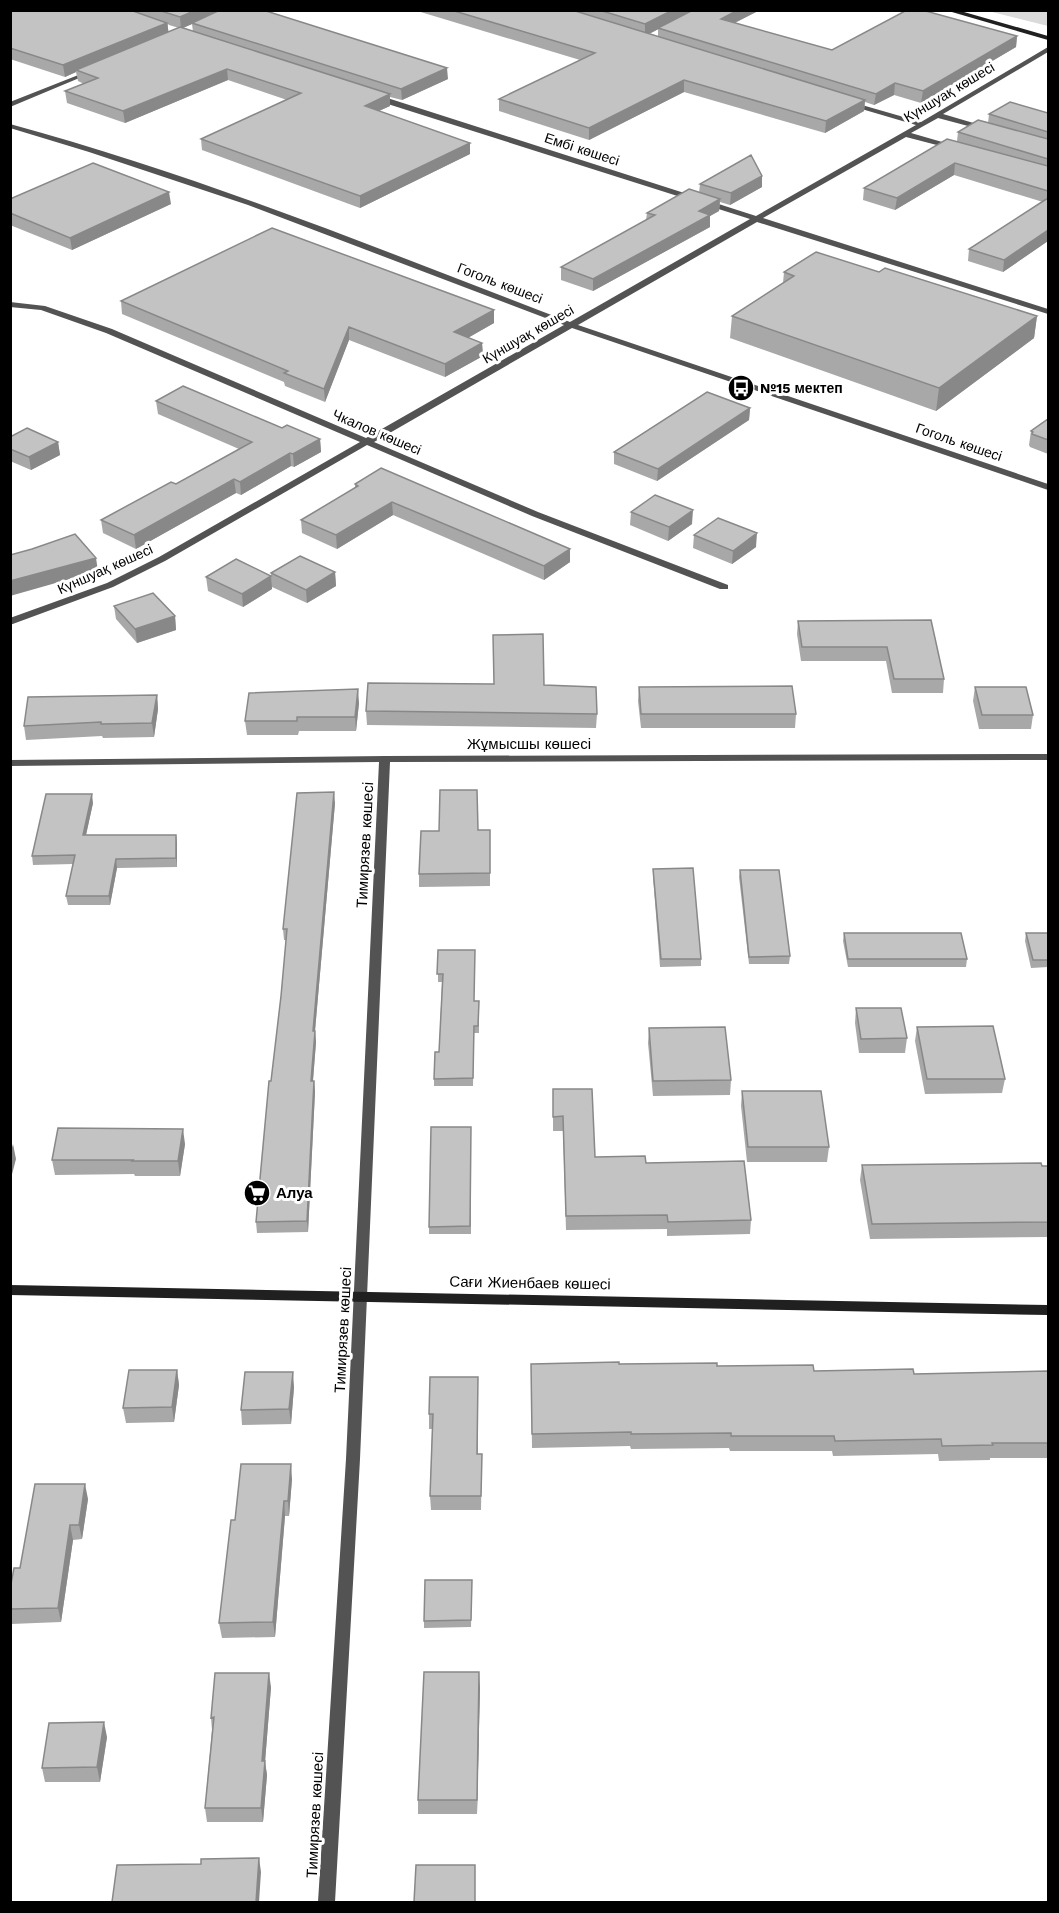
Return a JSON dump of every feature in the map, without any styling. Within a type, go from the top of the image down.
[{"type":"main road","points":[[948,10],[1048,38]]},
{"type":"main road","name":"Сағи Жиенбаев көшесі","points":[[10,1290],[1048,1310]]},
{"type":"street","name":"Күншуақ көшесі","points":[[10,622],[110,585],[162,559],[905,134],[1048,49]]},
{"type":"street","points":[[10,105],[106,65]]},
{"type":"street","name":"Ембі көшесі","points":[[361,92],[1048,312]]},
{"type":"street","points":[[841,100],[921,124]]},
{"type":"street","points":[[937,115],[993,131]]},
{"type":"street","name":"Гоголь көшесі","points":[[10,126],[92,150],[251,203],[571,325],[1048,487]]},
{"type":"street","points":[[905,134],[960,150]]},
{"type":"street","name":"Чкалов көшесі","points":[[15,304],[42,309],[109,331],[535,514],[724,587]]},
{"type":"street","name":"Жұмысшы көшесі","points":[[10,763],[385,759],[1048,757]]},
{"type":"street","name":"Тимирязев көшесі","points":[[326,1902],[362,1296],[385,759]]},
{"type":"shaded area","points":[[988,11],[1048,11],[1048,26]]},
{"type":"building","points":[[10,10],[130,10],[167,23],[63,65],[10,48]]},
{"type":"building","points":[[158,10],[196,10],[180,17]]},
{"type":"building","points":[[220,10],[263,10],[447,68],[401,89],[192,23]]},
{"type":"building","points":[[451,10],[572,10],[865,100],[826,121],[684,80],[589,128],[499,99],[595,53]]},
{"type":"building","points":[[599,10],[673,10],[645,24]]},
{"type":"building","points":[[693,10],[738,10],[721,19],[832,50],[907,10],[922,10],[1017,36],[923,91],[895,83],[876,94],[658,28]]},
{"type":"building","points":[[180,27],[390,94],[365,106],[470,143],[360,196],[201,139],[301,93],[227,69],[123,111],[65,91],[98,78],[76,70]]},
{"type":"building","points":[[1010,102],[1048,113],[1048,132],[989,114]]},
{"type":"building","points":[[978,120],[1048,139],[1048,159],[958,132]]},
{"type":"building","points":[[947,139],[1048,166],[1048,191],[955,163],[897,198],[864,188]]},
{"type":"building","points":[[751,155],[762,176],[731,193],[700,184]]},
{"type":"building","points":[[93,163],[169,192],[70,238],[10,213],[10,199]]},
{"type":"building","points":[[689,189],[720,199],[699,211],[710,215],[593,279],[561,267],[655,215],[647,213]]},
{"type":"building","points":[[1048,198],[1048,230],[1004,260],[969,249]]},
{"type":"building","points":[[272,228],[494,310],[454,332],[482,343],[445,364],[349,327],[324,389],[284,373],[288,371],[121,301]]},
{"type":"building","points":[[816,252],[879,272],[885,268],[1037,316],[939,388],[732,316],[794,276],[784,272]]},
{"type":"building","points":[[183,386],[282,428],[287,425],[320,439],[293,454],[290,453],[240,482],[234,479],[134,535],[101,520],[171,482],[176,484],[252,442],[156,401]]},
{"type":"building","points":[[707,392],[750,408],[658,469],[614,452]]},
{"type":"building","points":[[1048,419],[1048,440],[1032,434],[1031,431]]},
{"type":"building","points":[[27,428],[58,442],[29,457],[10,449],[10,437]]},
{"type":"building","points":[[381,468],[570,549],[544,566],[392,502],[336,535],[301,520],[358,486],[355,484]]},
{"type":"building","points":[[655,495],[693,510],[669,527],[631,512]]},
{"type":"building","points":[[718,518],[757,533],[733,551],[694,535]]},
{"type":"building","points":[[75,534],[96,558],[10,581],[10,555]]},
{"type":"building","points":[[300,556],[335,572],[306,590],[271,573]]},
{"type":"building","points":[[236,559],[271,576],[242,594],[206,577]]},
{"type":"building","points":[[153,593],[175,616],[135,629],[114,606]]},
{"type":"building","points":[[931,620],[944,679],[894,679],[887,647],[802,647],[798,621]]},
{"type":"building","points":[[543,634],[544,685],[596,687],[597,714],[366,711],[368,683],[494,684],[493,635]]},
{"type":"building","points":[[792,686],[796,714],[641,714],[639,687]]},
{"type":"building","points":[[975,687],[1026,687],[1033,715],[982,715]]},
{"type":"building","points":[[358,689],[355,717],[297,717],[297,721],[245,721],[249,693]]},
{"type":"building","points":[[157,695],[152,723],[101,724],[101,722],[24,726],[28,697]]},
{"type":"building","points":[[440,790],[477,790],[478,830],[490,830],[490,873],[419,874],[421,831],[439,831]]},
{"type":"building","points":[[334,792],[313,1031],[315,1031],[311,1081],[314,1081],[307,1221],[256,1222],[269,1081],[271,1081],[281,996],[287,929],[283,929],[297,793]]},
{"type":"building","points":[[46,794],[92,794],[83,835],[176,835],[176,858],[116,859],[109,896],[66,896],[75,855],[32,856]]},
{"type":"building","points":[[693,868],[701,959],[661,959],[653,869]]},
{"type":"building","points":[[740,870],[779,870],[790,956],[749,957]]},
{"type":"building","points":[[844,933],[961,933],[967,959],[848,959]]},
{"type":"building","points":[[1026,933],[1048,933],[1048,960],[1033,960]]},
{"type":"building","points":[[438,950],[475,950],[474,1001],[479,1001],[478,1026],[474,1026],[473,1078],[434,1079],[435,1052],[439,1052],[443,974],[437,974]]},
{"type":"building","points":[[856,1008],[901,1008],[907,1038],[861,1039]]},
{"type":"building","points":[[993,1026],[1005,1079],[927,1079],[917,1027]]},
{"type":"building","points":[[725,1027],[731,1080],[653,1081],[649,1028]]},
{"type":"building","points":[[553,1089],[592,1089],[595,1157],[645,1156],[646,1163],[744,1161],[751,1220],[668,1222],[667,1215],[566,1216],[563,1116],[553,1117]]},
{"type":"building","points":[[742,1091],[821,1091],[829,1147],[748,1147]]},
{"type":"building","points":[[431,1127],[471,1127],[470,1226],[429,1227]]},
{"type":"building","points":[[58,1128],[183,1129],[178,1161],[52,1160]]},
{"type":"building","points":[[1041,1163],[1042,1166],[1048,1166],[1048,1222],[872,1224],[862,1165]]},
{"type":"building","points":[[619,1362],[619,1364],[717,1363],[717,1366],[813,1365],[814,1371],[913,1369],[914,1374],[1048,1371],[1048,1443],[942,1446],[941,1439],[835,1441],[834,1436],[731,1436],[731,1433],[532,1434],[531,1364]]},
{"type":"building","points":[[129,1370],[177,1370],[172,1407],[123,1408]]},
{"type":"building","points":[[245,1372],[293,1372],[289,1409],[241,1410]]},
{"type":"building","points":[[430,1377],[478,1377],[477,1454],[482,1454],[481,1496],[430,1496],[433,1414],[429,1414]]},
{"type":"building","points":[[241,1464],[291,1464],[288,1501],[284,1501],[273,1622],[219,1623],[231,1520],[235,1520]]},
{"type":"building","points":[[35,1484],[85,1484],[79,1525],[70,1525],[58,1608],[10,1609],[10,1589],[14,1568],[20,1568]]},
{"type":"building","points":[[425,1580],[472,1580],[471,1620],[424,1621]]},
{"type":"building","points":[[424,1672],[479,1672],[477,1800],[418,1800]]},
{"type":"building","points":[[215,1673],[269,1673],[261,1808],[205,1808],[214,1717],[211,1718]]},
{"type":"building","points":[[104,1722],[97,1767],[42,1768],[49,1723]]},
{"type":"building","points":[[259,1858],[256,1902],[112,1902],[117,1865],[201,1864],[201,1859]]},
{"type":"building","points":[[416,1865],[475,1865],[475,1902],[414,1902]]},
{"type":"place","name":"№15 мектеп","points":[[741,388]]},
{"type":"place","name":"Алуа","points":[[257,1193]]}]
